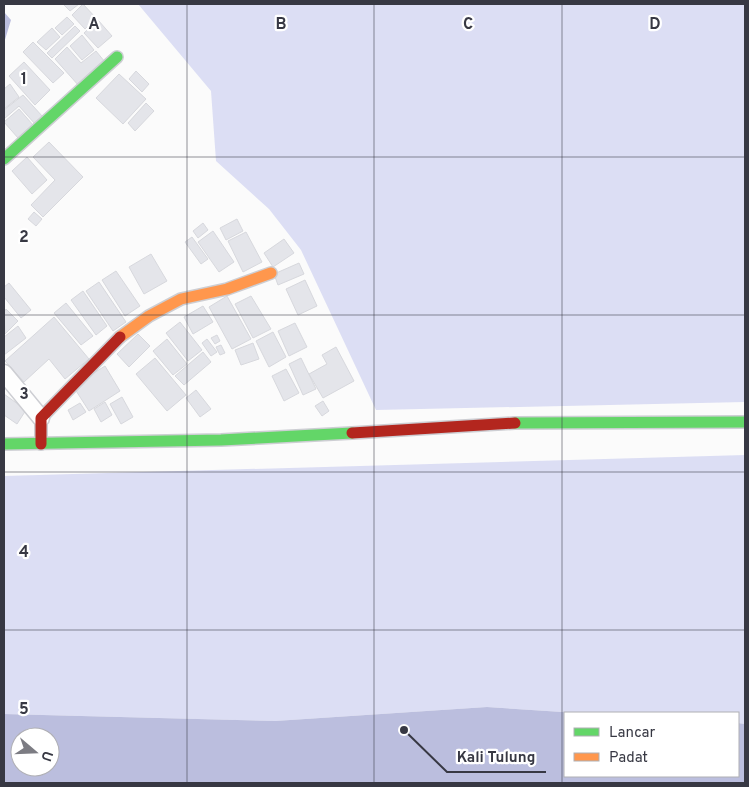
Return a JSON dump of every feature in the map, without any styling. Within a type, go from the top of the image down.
[{"type":"street","points":[[4,159],[117,57]]},
{"type":"street","points":[[41,418],[123,334],[149,316],[181,299],[227,289],[271,273]]},
{"type":"street","points":[[4,373],[41,418],[41,444]]},
{"type":"street","points":[[4,444],[221,440],[522,422],[745,422]]},
{"type":"shaded area","points":[[138,4],[745,4],[745,402],[376,410],[301,250],[269,209],[216,161],[211,91]]},
{"type":"shaded area","points":[[4,12],[11,20],[4,43]]},
{"type":"shaded area","points":[[745,455],[745,724],[739,723],[739,712],[564,712],[487,707],[275,721],[4,714],[4,476]]},
{"type":"shaded area","points":[[487,707],[564,712],[564,777],[739,777],[739,723],[745,724],[745,783],[4,783],[4,714],[275,721]]},
{"type":"building","points":[[63,4],[79,4],[70,11]]},
{"type":"building","points":[[83,4],[96,18],[85,29],[72,15]]},
{"type":"building","points":[[67,17],[74,24],[62,35],[55,28]]},
{"type":"building","points":[[98,20],[112,36],[98,48],[84,33]]},
{"type":"building","points":[[75,26],[80,31],[52,58],[47,53]]},
{"type":"building","points":[[52,28],[60,37],[46,50],[37,42]]},
{"type":"building","points":[[82,35],[94,50],[82,60],[70,46]]},
{"type":"building","points":[[33,42],[64,73],[53,83],[23,52]]},
{"type":"building","points":[[67,47],[81,63],[96,51],[105,62],[79,86],[55,59]]},
{"type":"building","points":[[24,62],[50,90],[35,105],[9,76]]},
{"type":"building","points":[[136,71],[149,84],[142,92],[129,79]]},
{"type":"building","points":[[119,74],[146,99],[123,124],[96,98]]},
{"type":"building","points":[[10,84],[19,97],[4,109],[4,89]]},
{"type":"building","points":[[23,95],[43,117],[35,124],[19,106],[4,119],[4,110]]},
{"type":"building","points":[[146,103],[154,111],[135,131],[128,123]]},
{"type":"building","points":[[19,109],[33,125],[18,138],[4,122]]},
{"type":"building","points":[[49,142],[83,177],[43,217],[31,205],[55,180],[33,157]]},
{"type":"building","points":[[27,157],[47,180],[32,194],[12,171]]},
{"type":"building","points":[[34,212],[42,219],[36,226],[28,219]]},
{"type":"building","points":[[237,219],[243,231],[226,240],[220,228]]},
{"type":"building","points":[[203,223],[208,230],[198,238],[193,231]]},
{"type":"building","points":[[213,231],[234,262],[219,272],[198,242]]},
{"type":"building","points":[[246,232],[262,262],[243,272],[228,241]]},
{"type":"building","points":[[192,237],[208,259],[201,264],[185,242]]},
{"type":"building","points":[[284,239],[294,253],[273,267],[264,253]]},
{"type":"building","points":[[151,254],[167,281],[144,294],[129,267]]},
{"type":"building","points":[[299,263],[304,274],[278,285],[274,274]]},
{"type":"building","points":[[116,271],[140,306],[125,316],[102,280]]},
{"type":"building","points":[[305,280],[317,306],[298,315],[286,289]]},
{"type":"building","points":[[99,282],[126,322],[113,331],[86,291]]},
{"type":"building","points":[[9,283],[31,310],[21,318],[4,297],[4,287]]},
{"type":"building","points":[[83,291],[107,326],[96,335],[71,300]]},
{"type":"building","points":[[227,296],[251,339],[232,349],[209,307]]},
{"type":"building","points":[[251,296],[271,329],[253,338],[235,304]]},
{"type":"building","points":[[66,303],[93,336],[81,345],[54,313]]},
{"type":"building","points":[[203,306],[213,322],[193,334],[184,317]]},
{"type":"building","points":[[6,309],[18,321],[5,334],[4,312]]},
{"type":"building","points":[[54,317],[89,359],[65,379],[49,359],[24,382],[5,361]]},
{"type":"building","points":[[180,322],[202,350],[188,361],[166,333]]},
{"type":"building","points":[[295,323],[307,347],[289,356],[278,331]]},
{"type":"building","points":[[18,326],[26,338],[4,355],[4,337]]},
{"type":"building","points":[[273,332],[286,357],[269,367],[256,341]]},
{"type":"building","points":[[138,334],[150,346],[129,367],[117,354]]},
{"type":"building","points":[[217,335],[220,341],[215,344],[211,338]]},
{"type":"building","points":[[167,339],[187,364],[173,375],[153,351]]},
{"type":"building","points":[[207,339],[217,352],[211,356],[202,343]]},
{"type":"building","points":[[253,343],[259,359],[241,365],[235,350]]},
{"type":"building","points":[[221,345],[225,353],[220,355],[216,347]]},
{"type":"building","points":[[336,347],[354,381],[323,398],[309,374],[327,364],[322,355]]},
{"type":"building","points":[[203,352],[211,362],[184,385],[175,376]]},
{"type":"building","points":[[155,358],[186,395],[167,411],[136,374]]},
{"type":"building","points":[[301,358],[316,389],[303,395],[289,364]]},
{"type":"building","points":[[105,366],[120,391],[89,411],[73,386]]},
{"type":"building","points":[[286,369],[299,393],[284,401],[272,376]]},
{"type":"building","points":[[196,390],[211,409],[200,417],[186,398]]},
{"type":"building","points":[[4,394],[26,410],[17,424],[4,415]]},
{"type":"building","points":[[122,397],[133,417],[121,424],[110,404]]},
{"type":"building","points":[[323,401],[329,411],[322,416],[315,406]]},
{"type":"building","points":[[105,402],[112,415],[101,422],[94,409]]},
{"type":"building","points":[[80,403],[86,412],[73,420],[68,410]]},
{"type":"traffic: fast","points":[[4,159],[117,57]]},
{"type":"traffic: fast","points":[[515,423],[745,422]]},
{"type":"traffic: fast","points":[[4,444],[221,440],[352,433]]},
{"type":"traffic: slow","points":[[120,337],[149,316],[181,299],[227,289],[271,273]]},
{"type":"traffic: jam","points":[[41,444],[41,418],[120,337]]},
{"type":"traffic: jam","points":[[352,433],[515,423]]},
{"type":"place","name":"Kali Tulung","points":[[404,730]]}]
